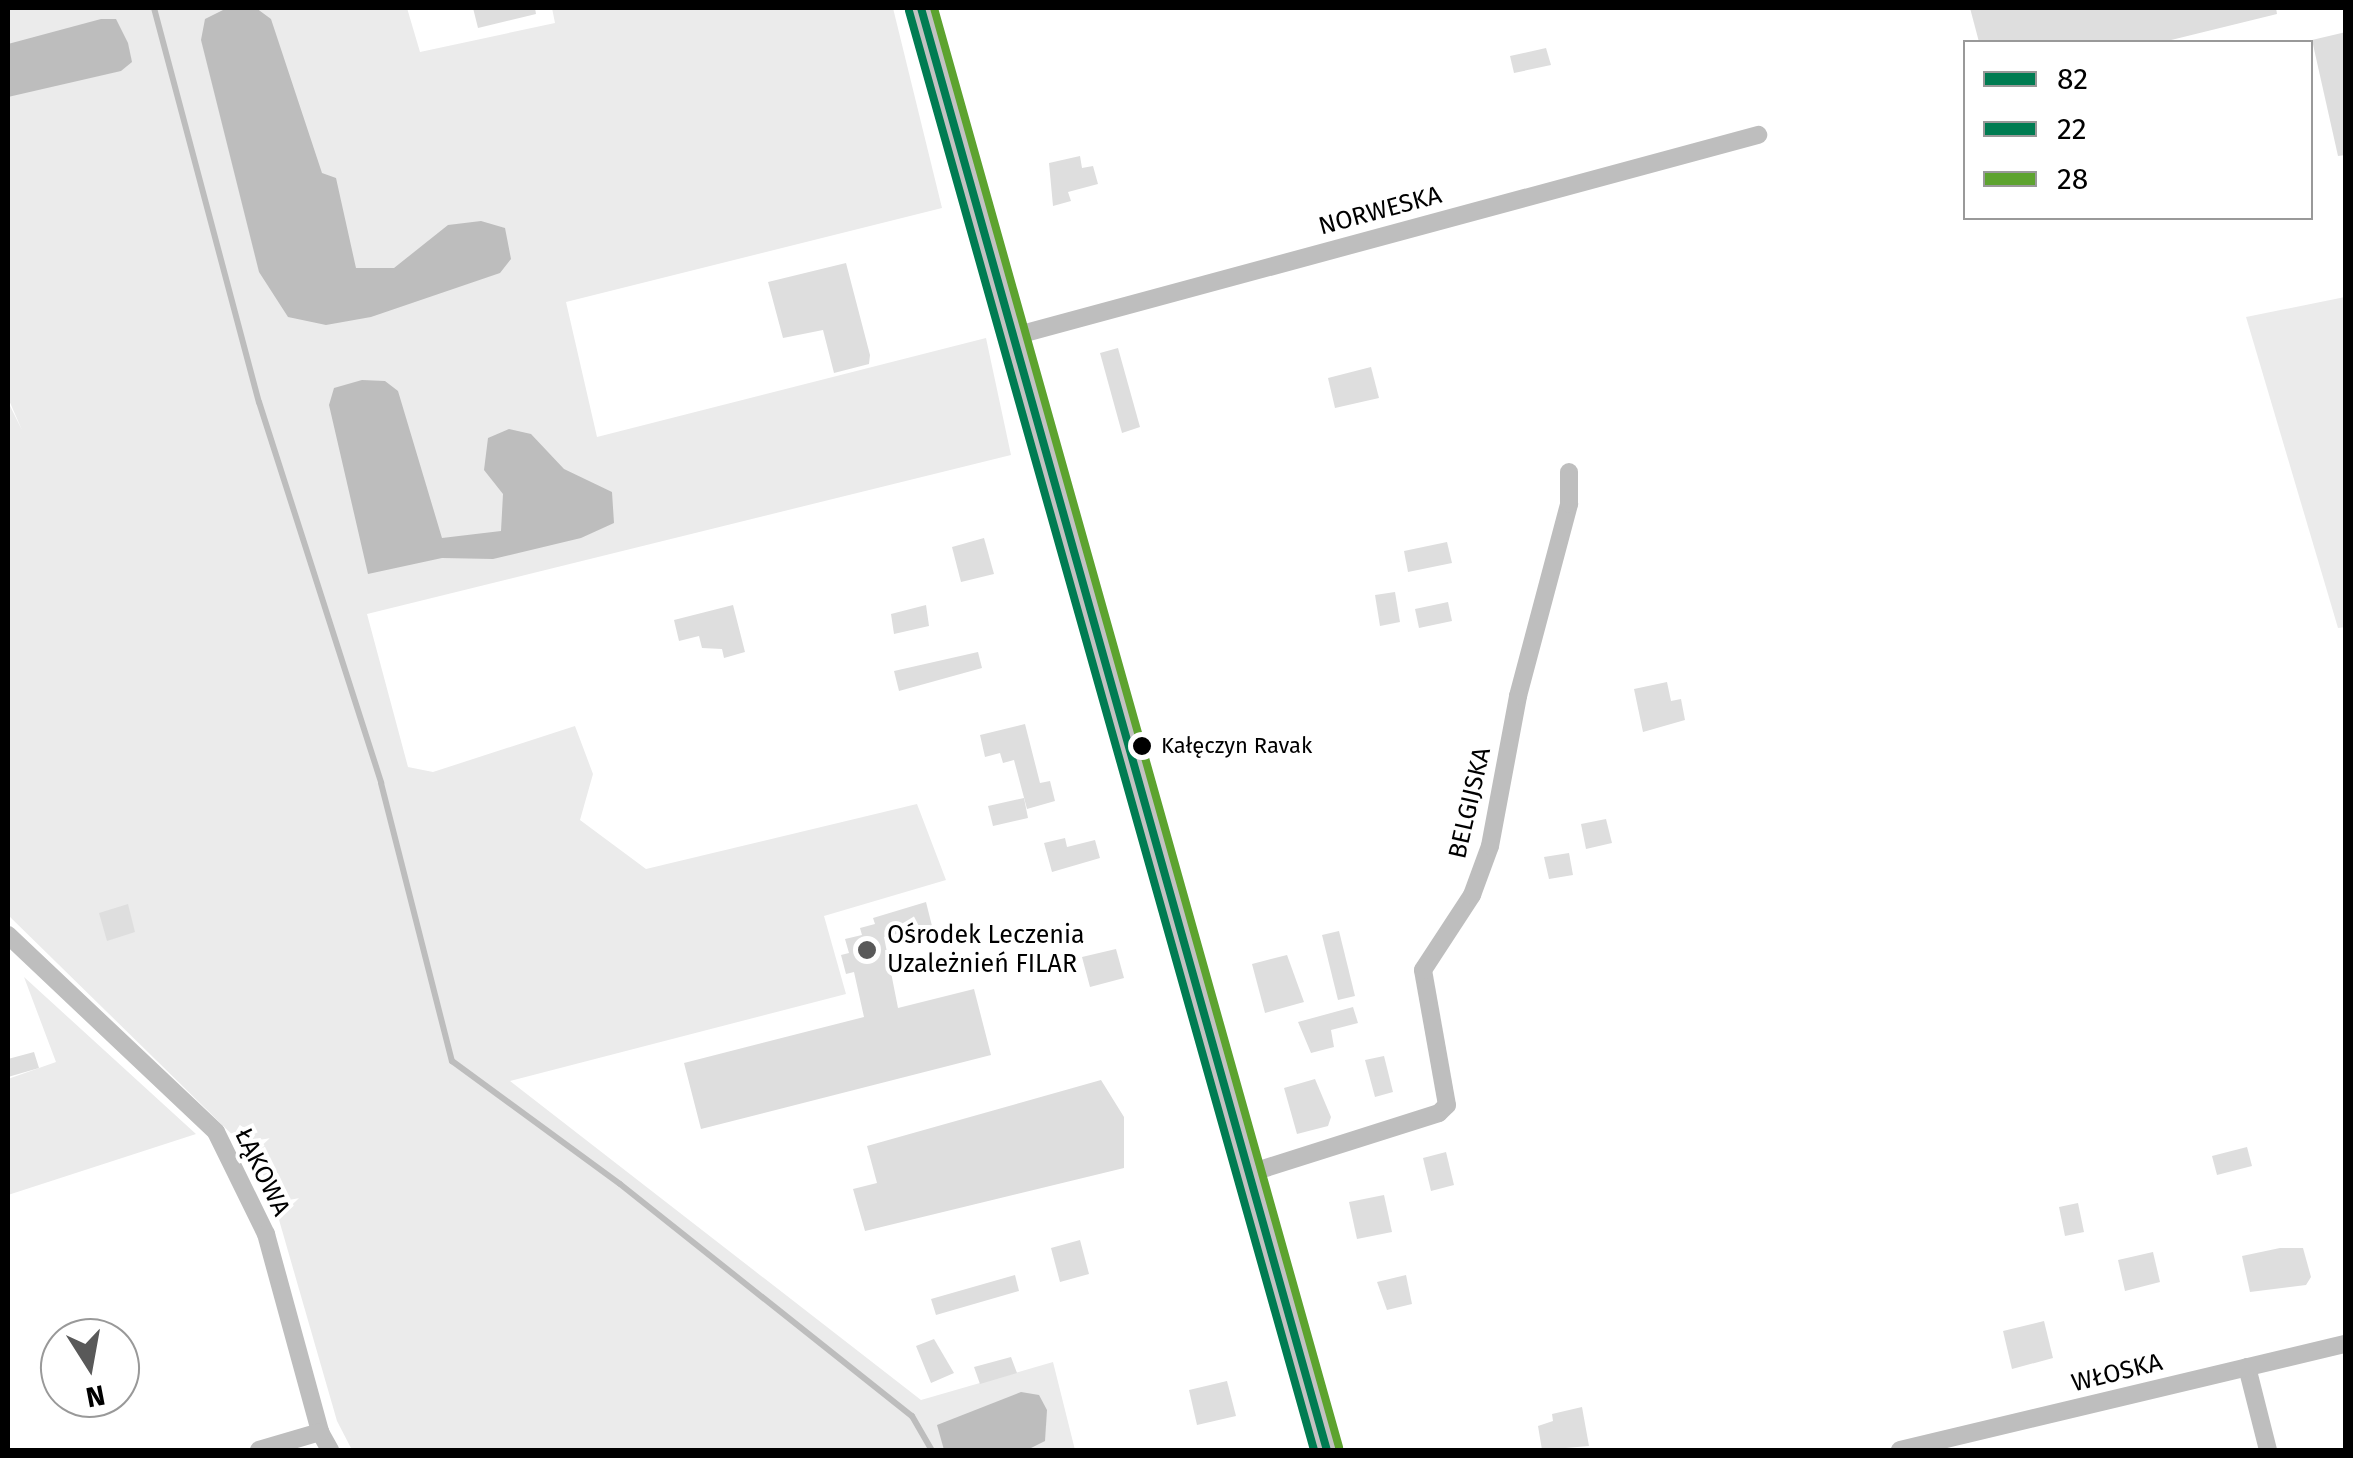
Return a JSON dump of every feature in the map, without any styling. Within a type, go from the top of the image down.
[{"type":"main road","points":[[921,8],[1327,1450]]},
{"type":"street","name":"NORWESKA","points":[[1014,336],[1758,135]]},
{"type":"street","name":"BELGIJSKA","points":[[1250,1173],[1439,1114],[1447,1105],[1422,970],[1472,895],[1490,846],[1518,696],[1569,504],[1569,472]]},
{"type":"street","name":"ŁĄKOWA","points":[[8,935],[216,1132],[266,1234],[320,1432],[330,1450]]},
{"type":"street","name":"WŁOSKA","points":[[1900,1450],[2346,1344]]},
{"type":"street","points":[[2247,1367],[2268,1450]]},
{"type":"street","points":[[259,1450],[320,1432]]},
{"type":"shaded area","points":[[8,8],[407,8],[420,52],[555,23],[552,8],[893,8],[942,208],[566,302],[597,437],[986,338],[1011,455],[367,614],[408,767],[433,772],[575,726],[593,774],[580,820],[646,869],[917,804],[946,880],[824,916],[846,994],[510,1081],[921,1400],[1053,1362],[1075,1450],[352,1450],[337,1421],[271,1192],[255,1157],[8,915],[8,402],[22,430],[8,398]]},
{"type":"shaded area","points":[[227,8],[256,8],[271,19],[322,173],[336,178],[356,268],[394,268],[448,225],[481,221],[505,228],[511,259],[500,273],[371,317],[326,325],[288,317],[259,272],[201,40],[205,19]]},
{"type":"shaded area","points":[[101,19],[116,19],[132,62],[121,71],[8,97],[8,44]]},
{"type":"shaded area","points":[[2345,297],[2346,627],[2338,628],[2246,317]]},
{"type":"shaded area","points":[[362,380],[385,381],[398,391],[442,538],[501,531],[503,494],[484,470],[488,438],[509,429],[531,434],[564,469],[612,492],[614,523],[581,538],[493,559],[442,558],[368,574],[329,405],[334,388]]},
{"type":"shaded area","points":[[24,977],[196,1134],[8,1195],[8,1079],[56,1062]]},
{"type":"shaded area","points":[[1021,1392],[1039,1395],[1047,1410],[1045,1441],[1027,1450],[944,1450],[937,1425]]},
{"type":"building","points":[[473,8],[535,8],[536,14],[478,28]]},
{"type":"building","points":[[1970,8],[2276,8],[2277,14],[2171,40],[1978,40]]},
{"type":"building","points":[[2346,32],[2346,155],[2338,156],[2312,40]]},
{"type":"building","points":[[1546,48],[1551,65],[1514,73],[1510,56]]},
{"type":"building","points":[[1080,156],[1082,168],[1093,166],[1098,184],[1068,192],[1071,201],[1053,206],[1049,163]]},
{"type":"building","points":[[846,263],[870,355],[869,364],[834,373],[823,330],[783,338],[768,282]]},
{"type":"building","points":[[1118,348],[1140,427],[1122,433],[1100,353]]},
{"type":"building","points":[[1371,367],[1379,398],[1335,408],[1328,378]]},
{"type":"building","points":[[984,538],[994,574],[961,582],[952,547]]},
{"type":"building","points":[[1447,542],[1452,563],[1408,572],[1404,551]]},
{"type":"building","points":[[1395,592],[1400,622],[1380,626],[1375,595]]},
{"type":"building","points":[[1448,602],[1452,621],[1419,628],[1415,609]]},
{"type":"building","points":[[733,605],[745,652],[724,658],[722,649],[702,648],[699,636],[679,641],[674,620]]},
{"type":"building","points":[[926,605],[929,626],[894,634],[891,614]]},
{"type":"building","points":[[978,652],[982,668],[899,691],[894,671]]},
{"type":"building","points":[[1667,682],[1671,701],[1681,699],[1685,720],[1643,732],[1634,689]]},
{"type":"building","points":[[1025,724],[1040,783],[1050,781],[1055,801],[1027,809],[1014,760],[1003,763],[1000,753],[985,757],[980,735]]},
{"type":"building","points":[[1024,798],[1028,818],[993,826],[988,806]]},
{"type":"building","points":[[1606,819],[1612,843],[1586,849],[1581,824]]},
{"type":"building","points":[[1065,838],[1067,847],[1095,840],[1100,858],[1052,872],[1044,843]]},
{"type":"building","points":[[1569,853],[1573,875],[1549,879],[1544,857]]},
{"type":"building","points":[[926,902],[932,926],[884,937],[898,1008],[974,989],[991,1055],[701,1129],[684,1063],[864,1017],[854,972],[846,974],[841,955],[849,953],[845,939],[862,935],[860,928],[875,924],[873,918]]},
{"type":"building","points":[[128,904],[135,932],[107,941],[99,913]]},
{"type":"building","points":[[1339,931],[1355,996],[1338,1000],[1322,935]]},
{"type":"building","points":[[1116,949],[1124,978],[1090,987],[1082,957]]},
{"type":"building","points":[[1287,955],[1304,1002],[1265,1013],[1252,964]]},
{"type":"building","points":[[1353,1007],[1358,1023],[1331,1030],[1334,1047],[1311,1053],[1298,1022]]},
{"type":"building","points":[[34,1052],[39,1068],[8,1077],[8,1059]]},
{"type":"building","points":[[1384,1056],[1393,1092],[1375,1097],[1365,1060]]},
{"type":"building","points":[[1315,1079],[1331,1117],[1328,1126],[1297,1134],[1284,1088]]},
{"type":"building","points":[[1101,1080],[1124,1117],[1124,1168],[865,1231],[853,1189],[877,1183],[867,1146]]},
{"type":"building","points":[[2247,1147],[2252,1166],[2217,1175],[2212,1156]]},
{"type":"building","points":[[1446,1152],[1454,1185],[1431,1191],[1423,1158]]},
{"type":"building","points":[[1384,1195],[1392,1232],[1357,1239],[1349,1202]]},
{"type":"building","points":[[2078,1203],[2084,1232],[2065,1236],[2059,1207]]},
{"type":"building","points":[[1080,1240],[1089,1274],[1060,1282],[1051,1248]]},
{"type":"building","points":[[2303,1248],[2311,1277],[2306,1285],[2250,1292],[2242,1256]]},
{"type":"building","points":[[2153,1252],[2160,1282],[2125,1291],[2118,1260]]},
{"type":"building","points":[[1015,1275],[1019,1291],[936,1315],[931,1299]]},
{"type":"building","points":[[1406,1275],[1412,1304],[1387,1310],[1377,1282]]},
{"type":"building","points":[[2044,1321],[2053,1358],[2012,1369],[2003,1331]]},
{"type":"building","points":[[934,1339],[954,1373],[931,1383],[916,1346]]},
{"type":"building","points":[[1011,1357],[1017,1373],[980,1384],[974,1367]]},
{"type":"building","points":[[1227,1381],[1236,1416],[1197,1425],[1189,1390]]},
{"type":"building","points":[[1582,1407],[1589,1446],[1542,1450],[1538,1426],[1553,1421],[1552,1414]]},
{"type":"waterway","points":[[154,8],[259,402],[381,783],[452,1061],[620,1184],[912,1416],[932,1450]]},
{"type":"transit line","name":"82","points":[[921,8],[1327,1450]]},
{"type":"transit line","name":"28","points":[[934,8],[1339,1447]]},
{"type":"transit line","name":"22","points":[[909,11],[1314,1450]]},
{"type":"place","name":"Kałęczyn Ravak","points":[[1142,746]]},
{"type":"place","name":"Ośrodek Leczenia Uzależnień FILAR","points":[[867,950]]}]
